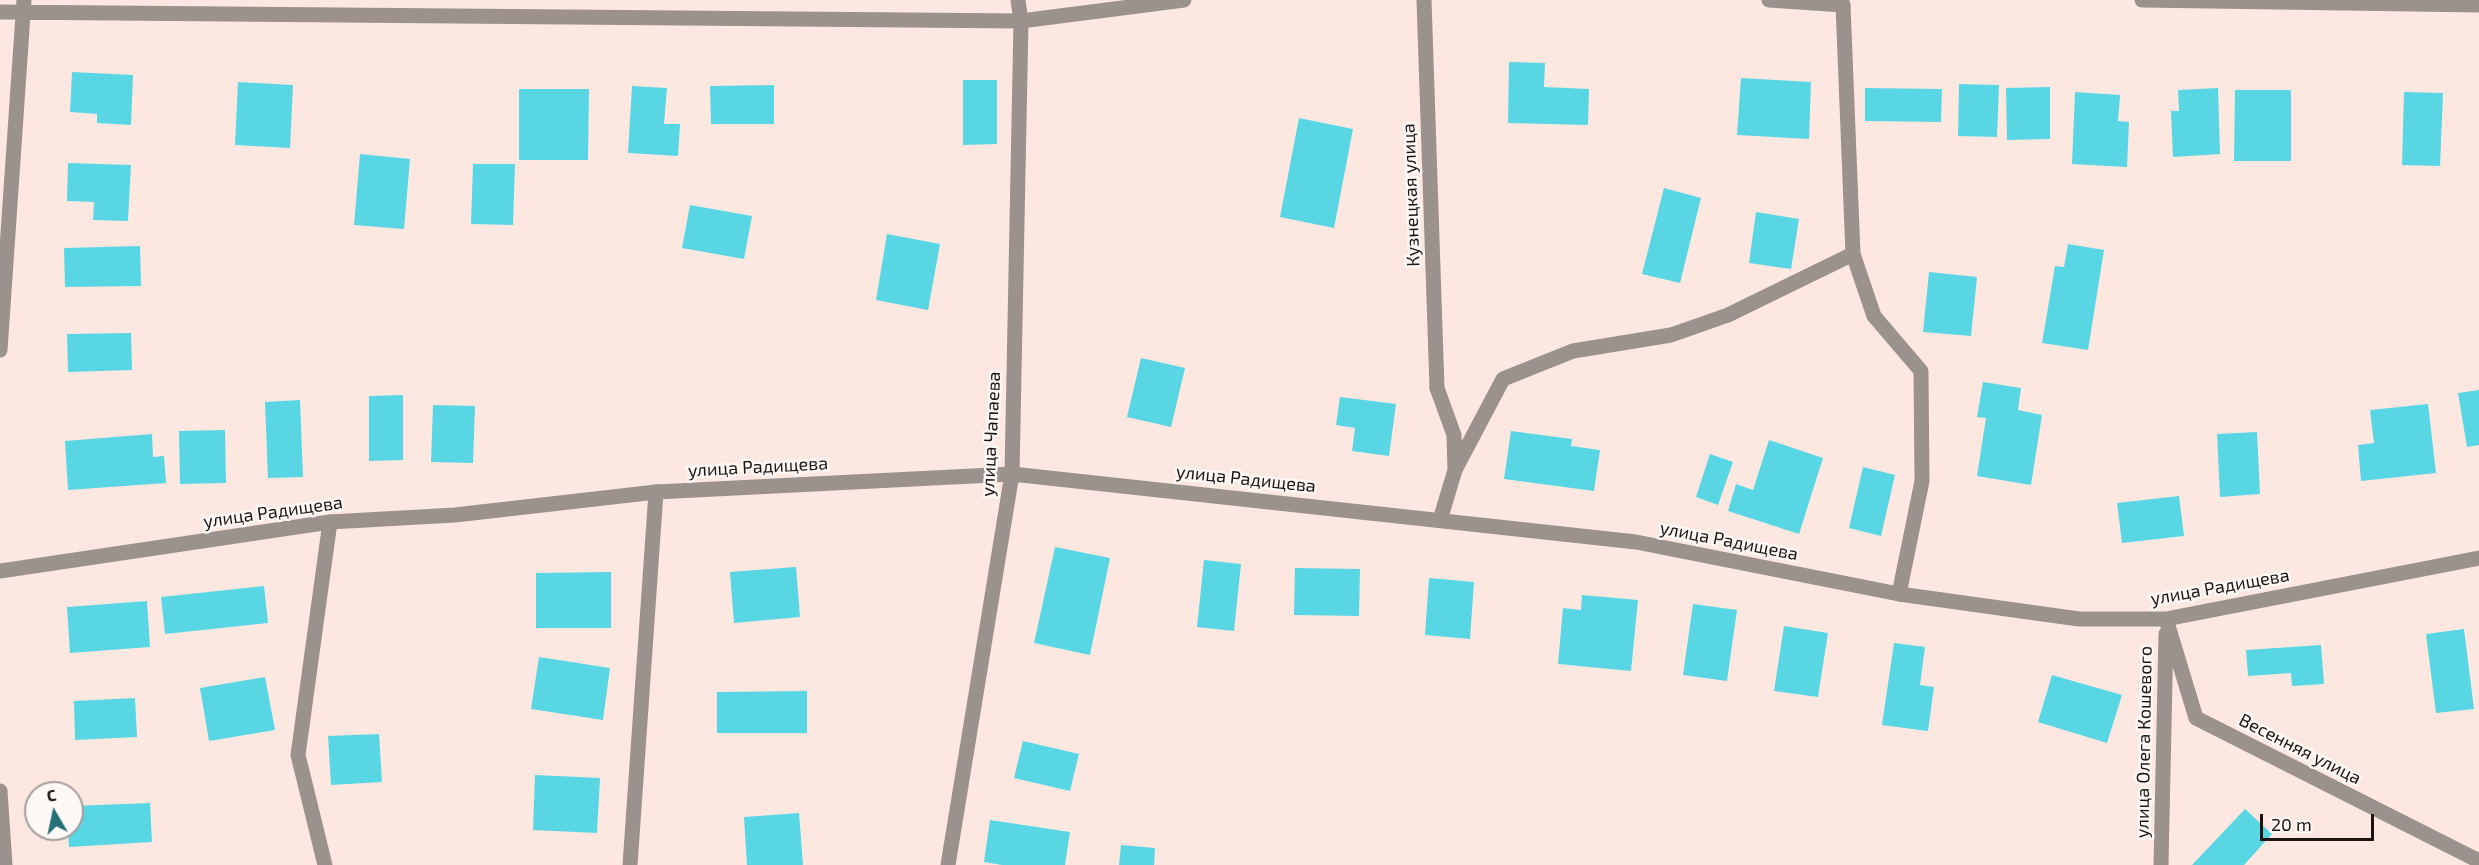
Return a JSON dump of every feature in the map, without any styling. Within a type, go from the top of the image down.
[{"type":"street","name":"улица Чапаева","points":[[948,865],[1012,474],[1021,21],[1018,0]]},
{"type":"street","points":[[0,12],[24,7],[1021,21],[1184,0]]},
{"type":"street","name":"Кузнецкая улица","points":[[1425,0],[1437,388],[1454,435],[1455,470]]},
{"type":"street","points":[[1769,0],[1842,2],[1853,254],[1874,316],[1921,371],[1922,481],[1899,594]]},
{"type":"street","points":[[2142,0],[2479,5]]},
{"type":"street","points":[[0,350],[24,7]]},
{"type":"street","points":[[1440,520],[1455,470],[1503,379],[1573,351],[1671,335],[1728,315],[1853,254]]},
{"type":"street","name":"улица Радищева","points":[[0,571],[330,522],[455,515],[656,492],[1012,474],[1636,542],[1899,594],[2079,619],[2166,619],[2479,558]]},
{"type":"street","points":[[630,865],[656,492]]},
{"type":"street","points":[[325,865],[298,755],[330,522]]},
{"type":"street","name":"Весенняя улица","points":[[2166,619],[2196,718],[2479,861]]},
{"type":"street","name":"улица Олега Кошевого","points":[[2162,865],[2166,619]]},
{"type":"street","points":[[0,791],[5,865]]},
{"type":"building","points":[[1509,62],[1545,63],[1544,87],[1589,89],[1588,125],[1508,123]]},
{"type":"building","points":[[72,72],[133,75],[131,125],[97,123],[97,114],[70,112]]},
{"type":"building","points":[[1741,78],[1811,82],[1809,139],[1737,135]]},
{"type":"building","points":[[963,80],[997,80],[997,144],[963,145]]},
{"type":"building","points":[[238,82],[293,85],[290,148],[235,145]]},
{"type":"building","points":[[1959,84],[1999,85],[1997,137],[1958,136]]},
{"type":"building","points":[[774,85],[774,124],[711,124],[710,86]]},
{"type":"building","points":[[632,86],[667,88],[664,124],[680,124],[678,156],[628,153]]},
{"type":"building","points":[[2050,87],[2050,139],[2007,140],[2006,88]]},
{"type":"building","points":[[1865,88],[1942,89],[1941,122],[1865,121]]},
{"type":"building","points":[[2218,88],[2220,154],[2173,157],[2171,111],[2179,111],[2178,90]]},
{"type":"building","points":[[519,89],[589,89],[588,160],[519,160]]},
{"type":"building","points":[[2235,90],[2291,90],[2291,161],[2234,161]]},
{"type":"building","points":[[2075,92],[2120,95],[2118,121],[2129,122],[2127,167],[2072,164]]},
{"type":"building","points":[[2404,92],[2443,93],[2440,166],[2402,165]]},
{"type":"building","points":[[1299,118],[1353,129],[1334,228],[1280,217]]},
{"type":"building","points":[[360,154],[410,159],[404,229],[354,225]]},
{"type":"building","points":[[68,163],[131,165],[128,221],[93,220],[94,202],[67,201]]},
{"type":"building","points":[[473,164],[515,164],[513,225],[471,224]]},
{"type":"building","points":[[1664,188],[1701,198],[1680,283],[1642,274]]},
{"type":"building","points":[[690,205],[752,216],[744,259],[682,248]]},
{"type":"building","points":[[1756,212],[1799,219],[1791,269],[1749,263]]},
{"type":"building","points":[[887,234],[940,244],[928,310],[876,300]]},
{"type":"building","points":[[2068,244],[2104,250],[2088,350],[2042,343],[2055,266],[2064,267]]},
{"type":"building","points":[[140,246],[141,286],[65,287],[64,248]]},
{"type":"building","points":[[1929,272],[1977,277],[1971,336],[1923,332]]},
{"type":"building","points":[[131,333],[132,370],[68,372],[67,334]]},
{"type":"building","points":[[1141,358],[1185,368],[1171,427],[1127,417]]},
{"type":"building","points":[[1983,382],[2021,388],[2018,410],[2042,415],[2031,485],[1977,476],[1986,418],[1977,417]]},
{"type":"building","points":[[2479,390],[2479,445],[2467,447],[2458,393]]},
{"type":"building","points":[[403,395],[403,460],[369,461],[369,396]]},
{"type":"building","points":[[1340,397],[1396,404],[1389,456],[1352,451],[1355,428],[1336,425]]},
{"type":"building","points":[[300,400],[303,477],[268,478],[265,402]]},
{"type":"building","points":[[2428,404],[2436,473],[2361,481],[2358,445],[2374,443],[2370,410]]},
{"type":"building","points":[[433,405],[475,406],[473,463],[431,462]]},
{"type":"building","points":[[225,430],[226,483],[180,484],[179,431]]},
{"type":"building","points":[[1511,431],[1572,439],[1571,446],[1600,450],[1594,491],[1504,479]]},
{"type":"building","points":[[2257,432],[2260,494],[2220,497],[2217,434]]},
{"type":"building","points":[[152,434],[153,457],[164,456],[166,483],[68,490],[65,441]]},
{"type":"building","points":[[1769,440],[1823,458],[1799,534],[1728,511],[1736,484],[1753,490]]},
{"type":"building","points":[[1710,454],[1733,462],[1718,505],[1696,497]]},
{"type":"building","points":[[1863,467],[1895,475],[1881,536],[1849,528]]},
{"type":"building","points":[[2179,496],[2184,536],[2122,543],[2117,503]]},
{"type":"building","points":[[1055,547],[1110,558],[1090,655],[1034,643]]},
{"type":"building","points":[[1204,560],[1241,564],[1234,631],[1197,627]]},
{"type":"building","points":[[796,567],[800,617],[734,623],[730,572]]},
{"type":"building","points":[[1295,568],[1360,569],[1359,616],[1294,615]]},
{"type":"building","points":[[611,572],[611,628],[536,628],[536,573]]},
{"type":"building","points":[[1429,578],[1474,582],[1470,639],[1425,635]]},
{"type":"building","points":[[264,586],[268,623],[165,634],[161,597]]},
{"type":"building","points":[[1582,595],[1638,600],[1631,671],[1558,664],[1563,608],[1581,610]]},
{"type":"building","points":[[147,601],[150,647],[70,653],[67,607]]},
{"type":"building","points":[[1693,604],[1737,610],[1727,681],[1683,675]]},
{"type":"building","points":[[1784,626],[1828,633],[1818,697],[1774,691]]},
{"type":"building","points":[[2464,629],[2474,709],[2436,713],[2426,634]]},
{"type":"building","points":[[1894,643],[1925,647],[1920,685],[1934,687],[1928,731],[1882,725]]},
{"type":"building","points":[[2321,645],[2324,684],[2292,686],[2291,673],[2248,676],[2246,650]]},
{"type":"building","points":[[539,657],[610,668],[603,720],[531,709]]},
{"type":"building","points":[[2052,675],[2122,695],[2107,743],[2038,722]]},
{"type":"building","points":[[265,677],[275,730],[209,741],[200,688]]},
{"type":"building","points":[[807,691],[807,733],[717,733],[717,692]]},
{"type":"building","points":[[135,698],[137,737],[75,740],[74,701]]},
{"type":"building","points":[[379,734],[382,782],[331,785],[328,736]]},
{"type":"building","points":[[1023,741],[1079,754],[1070,791],[1014,778]]},
{"type":"building","points":[[535,775],[600,778],[597,833],[533,830]]},
{"type":"building","points":[[150,803],[152,842],[69,847],[69,841],[84,841],[84,806]]},
{"type":"building","points":[[2245,809],[2272,834],[2244,865],[2192,865]]},
{"type":"building","points":[[799,813],[803,865],[747,865],[744,817]]},
{"type":"building","points":[[990,820],[1070,832],[1065,865],[1002,865],[984,862]]},
{"type":"building","points":[[1121,845],[1155,848],[1154,865],[1119,865]]}]
